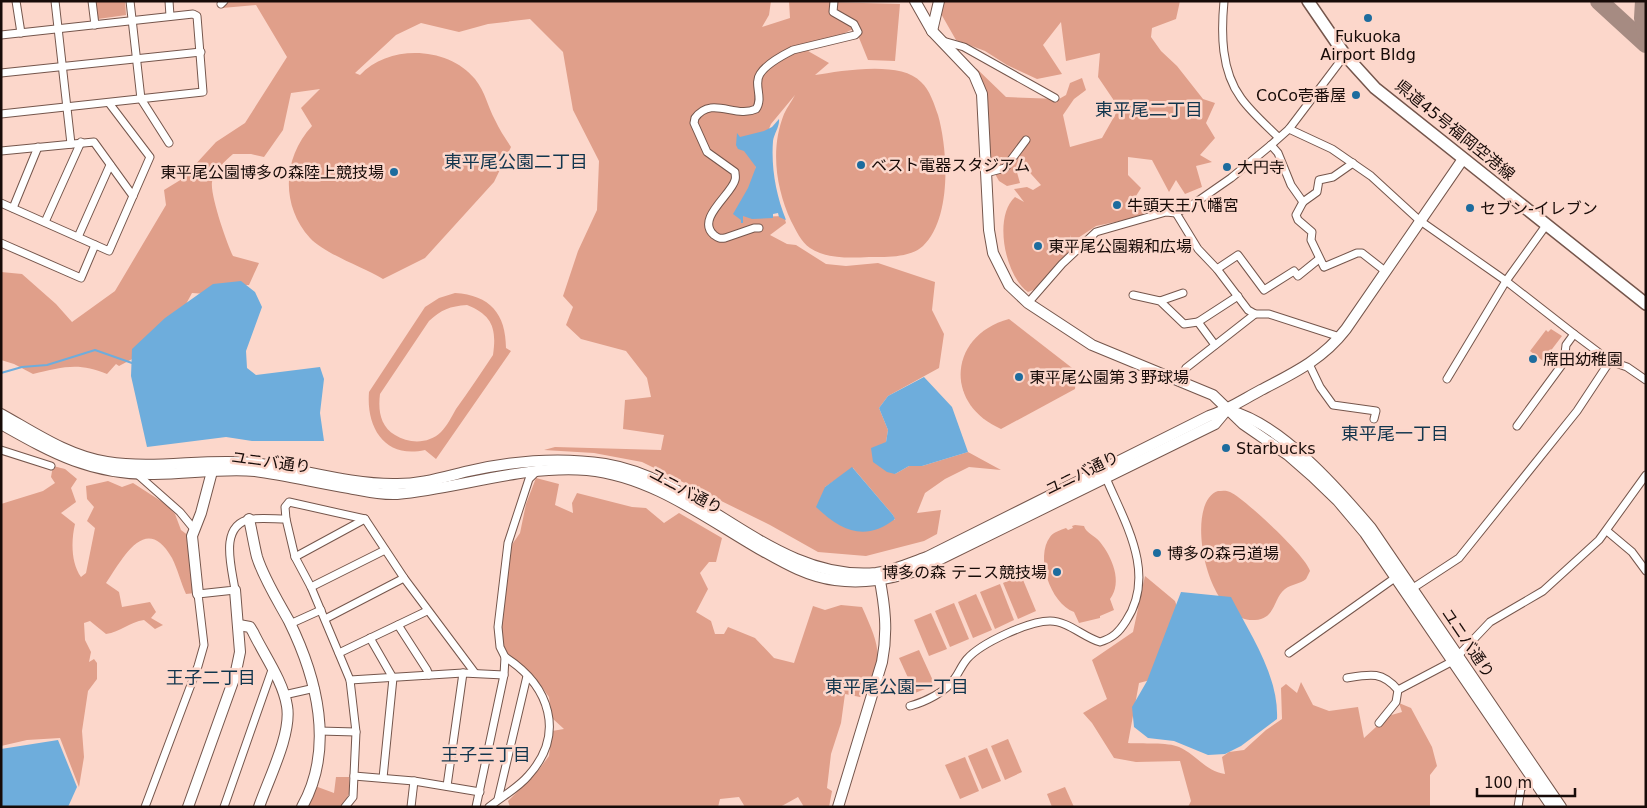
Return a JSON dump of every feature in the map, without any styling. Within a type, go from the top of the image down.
[{"type":"main road","name":"県道45号福岡空港線","points":[[1308,1],[1345,56],[1375,88],[1646,304]]},
{"type":"street","points":[[16,1],[21,33]]},
{"type":"street","points":[[55,1],[71,144]]},
{"type":"street","points":[[92,1],[95,24]]},
{"type":"street","points":[[130,1],[142,99],[169,143]]},
{"type":"street","points":[[168,1],[170,16]]},
{"type":"street","points":[[759,228],[720,239],[711,232],[709,221],[735,181],[735,172],[708,152],[694,123],[695,118],[709,107],[716,106],[742,112],[756,109],[761,98],[758,80],[760,74],[785,55],[799,48],[856,35],[858,32],[854,24],[833,12],[834,1]]},
{"type":"street","points":[[914,1],[932,31],[974,75],[982,94],[993,253],[1009,285],[1028,304],[1092,346],[1213,395],[1228,410],[1309,364],[1327,351],[1340,337],[1463,159]]},
{"type":"street","points":[[932,31],[939,1]]},
{"type":"street","points":[[1224,1],[1224,55],[1233,83],[1240,98],[1278,137]]},
{"type":"street","points":[[1,35],[193,14],[197,16],[203,92],[1,114]]},
{"type":"street","points":[[942,41],[964,47],[1055,98]]},
{"type":"street","points":[[1,73],[136,57],[201,52]]},
{"type":"street","points":[[1028,304],[1062,264],[1096,232],[1166,212],[1176,213],[1213,192],[1289,129],[1345,56]]},
{"type":"street","points":[[1,203],[109,250],[150,157],[109,103]]},
{"type":"street","points":[[1289,129],[1332,149],[1353,163],[1371,176],[1420,220],[1506,280],[1610,361],[1627,367],[1646,380]]},
{"type":"street","points":[[986,173],[1005,168],[1026,140]]},
{"type":"street","points":[[45,222],[81,142]]},
{"type":"street","points":[[1,151],[94,142],[133,196]]},
{"type":"street","points":[[1271,145],[1278,153],[1291,185],[1303,202]]},
{"type":"street","points":[[13,208],[38,147]]},
{"type":"street","points":[[1353,163],[1334,177],[1318,180],[1317,192],[1303,202],[1296,215],[1298,220],[1312,232],[1311,240],[1324,267],[1357,253],[1362,254],[1385,271]]},
{"type":"street","points":[[78,237],[110,164]]},
{"type":"street","points":[[1176,213],[1198,249],[1217,269],[1248,310],[1255,314],[1269,314],[1340,337]]},
{"type":"street","points":[[1447,380],[1506,280],[1547,224]]},
{"type":"street","points":[[1,243],[81,278],[95,245]]},
{"type":"street","points":[[1217,269],[1238,255],[1264,290],[1294,271],[1298,276],[1319,259]]},
{"type":"street","points":[[1133,295],[1160,301],[1184,293]]},
{"type":"street","points":[[1160,301],[1184,324],[1198,322],[1238,296]]},
{"type":"street","points":[[1179,380],[1186,368],[1255,314]]},
{"type":"street","points":[[1198,322],[1215,346]]},
{"type":"street","points":[[1517,426],[1564,362],[1566,345],[1574,334]]},
{"type":"street","points":[[1409,591],[1459,558],[1577,411],[1610,361]]},
{"type":"street","points":[[1309,364],[1320,387],[1333,404],[1376,411],[1374,419]]},
{"type":"street","name":"ユニバ通り","points":[[1,424],[55,454],[77,463],[104,470],[213,466],[394,494],[538,465],[587,470],[630,479],[662,491],[779,560],[810,574],[849,582],[916,571],[1215,424],[1228,410]]},
{"type":"street","name":"ユニバ通り","points":[[1228,410],[1243,424],[1288,454],[1338,501],[1398,575],[1536,777],[1552,807]]},
{"type":"street","name":"ユニバ通り","points":[[879,577],[927,557],[1209,416],[1228,410]]},
{"type":"street","name":"ユニバ通り","points":[[1,414],[59,447],[80,456],[138,469]]},
{"type":"street","points":[[1,450],[51,466]]},
{"type":"street","points":[[489,807],[527,777],[541,758],[550,739],[550,720],[540,692],[527,676],[505,657],[500,647],[498,627],[508,542],[530,479],[538,465]]},
{"type":"street","points":[[145,807],[198,666],[204,645],[192,536],[201,514],[213,466]]},
{"type":"street","points":[[138,469],[194,529]]},
{"type":"street","points":[[1398,690],[1456,658],[1490,622],[1543,591],[1607,531],[1646,475]]},
{"type":"street","points":[[910,706],[921,703],[948,687],[968,658],[982,645],[1021,628],[1049,621],[1062,624],[1100,642],[1117,634],[1136,600],[1139,574],[1134,546],[1106,478]]},
{"type":"street","points":[[345,807],[353,797],[356,732],[350,680],[311,587],[295,557],[285,506],[289,502],[365,519],[427,611],[476,673]]},
{"type":"street","points":[[188,807],[234,676],[240,652],[239,625],[229,543],[233,530],[250,519],[286,518]]},
{"type":"street","points":[[250,519],[260,563],[302,649],[315,688],[319,731],[315,773],[310,792],[302,807]]},
{"type":"street","points":[[295,557],[365,519]]},
{"type":"street","points":[[1607,531],[1632,552],[1646,570]]},
{"type":"street","points":[[311,587],[385,550]]},
{"type":"street","points":[[1289,653],[1398,575]]},
{"type":"street","points":[[838,807],[882,662],[886,642],[886,616],[879,577]]},
{"type":"street","points":[[325,619],[404,578]]},
{"type":"street","points":[[198,594],[235,590]]},
{"type":"street","points":[[290,624],[321,610]]},
{"type":"street","points":[[339,653],[427,611]]},
{"type":"street","points":[[239,625],[250,628],[253,632],[284,695],[288,716],[286,728],[259,807]]},
{"type":"street","points":[[398,625],[428,670],[429,675]]},
{"type":"street","points":[[370,638],[392,678],[383,778]]},
{"type":"street","points":[[476,807],[504,675],[505,657]]},
{"type":"street","points":[[224,807],[272,670]]},
{"type":"street","points":[[350,680],[463,673],[504,675]]},
{"type":"street","points":[[447,786],[463,673]]},
{"type":"street","points":[[1347,678],[1378,674],[1391,681],[1398,690],[1396,702],[1379,723]]},
{"type":"street","points":[[498,800],[527,676]]},
{"type":"street","points":[[284,695],[315,688]]},
{"type":"street","points":[[319,731],[356,732]]},
{"type":"street","points":[[354,776],[414,781],[480,792]]},
{"type":"street","points":[[1518,807],[1521,788],[1536,777]]},
{"type":"street","name":"ユニバ通り","points":[[1536,777],[1561,807]]},
{"type":"street","points":[[410,807],[414,781]]},
{"type":"shaded area","points":[[96,1],[125,1],[126,15],[98,19]]},
{"type":"shaded area","points":[[228,1],[771,1],[769,15],[762,27],[790,18],[789,1],[900,4],[895,61],[868,60],[855,28],[808,51],[829,63],[815,75],[855,70],[886,69],[912,75],[927,89],[938,115],[944,146],[945,164],[943,201],[939,219],[932,234],[918,250],[905,255],[883,257],[854,258],[823,254],[810,248],[801,239],[791,221],[782,195],[776,155],[777,141],[785,111],[795,95],[771,124],[756,161],[755,217],[784,216],[786,223],[770,235],[787,244],[796,245],[826,264],[846,266],[878,263],[935,282],[932,310],[944,334],[939,368],[888,396],[879,408],[888,430],[886,442],[895,474],[909,466],[922,466],[968,452],[1001,470],[969,467],[945,479],[925,493],[917,513],[941,510],[937,534],[924,541],[866,556],[818,552],[770,525],[642,462],[594,453],[544,450],[555,447],[661,450],[664,435],[623,429],[625,400],[651,397],[647,378],[626,351],[581,339],[566,325],[573,307],[563,296],[578,251],[597,210],[599,161],[573,110],[563,52],[530,19],[488,24],[459,32],[421,23],[396,35],[355,73],[360,75],[372,65],[386,58],[402,54],[434,55],[450,60],[463,68],[479,84],[492,115],[511,147],[494,182],[425,258],[383,279],[334,255],[310,238],[300,225],[294,211],[289,181],[295,152],[302,138],[312,126],[301,108],[320,89],[291,93],[283,130],[264,157],[251,154],[233,154],[217,170],[212,182],[216,208],[233,256],[259,263],[249,285],[223,286],[207,294],[192,293],[179,317],[136,357],[119,366],[116,364],[107,374],[88,368],[70,367],[33,374],[14,364],[1,360],[1,272],[22,274],[56,304],[72,322],[115,291],[166,205],[164,190],[182,179],[216,142],[245,123],[287,57],[256,5],[222,8]],"holes":[[[853,468],[893,515],[895,520],[825,487]]]},
{"type":"shaded area","points":[[943,1],[1180,1],[1176,19],[1152,28],[1151,37],[1203,99],[1215,103],[1206,123],[1215,138],[1200,155],[1212,162],[1196,166],[1202,187],[1185,194],[1176,180],[1169,192],[1152,160],[1128,157],[1128,175],[1141,188],[1136,196],[1144,216],[1096,226],[1075,240],[1073,248],[1070,235],[1071,251],[1038,288],[1028,292],[1013,273],[1008,260],[1003,232],[1008,206],[1015,197],[1024,202],[1014,189],[1027,187],[1033,190],[1041,185],[1023,165],[1016,169],[1020,183],[1007,186],[999,181],[990,165],[987,132],[988,95],[976,68],[1006,97],[1059,99],[1066,95],[1070,83],[1082,78],[1086,90],[1074,99],[1063,115],[1070,147],[1102,138],[1119,108],[1098,77],[1100,53],[1066,61],[1061,22],[1043,45],[1062,74],[1037,79],[1007,65],[985,51],[956,40],[940,12]]},
{"type":"shaded area","points":[[455,293],[487,302],[499,316],[503,325],[506,348],[511,351],[436,459],[425,450],[411,452],[399,450],[381,438],[371,418],[369,392],[425,307],[439,298]],"holes":[[[467,305],[482,313],[491,324],[494,337],[493,355],[441,432],[425,441],[406,440],[395,435],[386,427],[381,417],[379,406],[380,394],[429,321],[442,311],[456,306]]]},
{"type":"shaded area","name":"東平尾公園第３野球場","points":[[1009,319],[1076,371],[1075,389],[1001,429],[982,418],[969,404],[962,387],[961,371],[965,354],[974,339],[989,327]]},
{"type":"shaded area","points":[[1551,329],[1562,336],[1543,361],[1530,351],[1546,330],[1548,332]]},
{"type":"shaded area","points":[[53,466],[65,469],[77,479],[71,488],[76,502],[61,513],[75,524],[73,552],[75,565],[81,577],[86,573],[95,528],[87,521],[94,507],[87,499],[86,486],[108,481],[122,487],[133,483],[167,505],[175,514],[181,530],[197,542],[195,593],[186,594],[172,558],[162,545],[153,539],[144,539],[127,552],[106,583],[119,592],[122,607],[150,602],[156,612],[151,618],[163,625],[155,629],[144,620],[106,634],[90,621],[84,623],[85,640],[91,652],[89,662],[94,659],[97,663],[97,679],[88,691],[82,731],[84,757],[79,787],[60,738],[27,740],[1,746],[1,504],[43,491],[55,483],[51,477]]},
{"type":"shaded area","points":[[536,478],[559,484],[555,505],[573,513],[572,503],[577,493],[632,507],[646,508],[664,523],[679,513],[722,538],[716,562],[709,562],[700,573],[708,589],[696,612],[711,621],[715,634],[724,634],[728,627],[755,638],[774,658],[794,663],[813,606],[825,610],[841,605],[862,607],[876,643],[877,663],[869,684],[860,697],[845,694],[841,723],[831,754],[827,788],[832,791],[829,807],[804,807],[798,797],[780,807],[745,807],[739,797],[720,799],[718,807],[510,807],[508,801],[537,772],[549,756],[552,731],[564,729],[552,718],[549,697],[534,676],[513,667],[502,644],[500,614],[511,546],[520,533],[526,504]]},
{"type":"shaded area","points":[[1218,491],[1230,492],[1248,505],[1287,541],[1310,571],[1306,579],[1290,586],[1281,593],[1271,612],[1262,619],[1255,620],[1238,616],[1224,603],[1213,584],[1205,561],[1201,538],[1202,516],[1208,500]]},
{"type":"shaded area","name":"博多の森 テニス競技場","points":[[1072,526],[1084,526],[1100,542],[1112,562],[1116,577],[1116,585],[1110,599],[1114,610],[1100,616],[1100,618],[1079,623],[1074,612],[1065,607],[1052,590],[1047,579],[1044,556],[1051,535],[1066,528],[1068,530],[1073,528]]},
{"type":"shaded area","points":[[1021,575],[1036,611],[1018,619],[1003,583]]},
{"type":"shaded area","points":[[1145,576],[1175,601],[1188,639],[1173,674],[1139,683],[1128,743],[1174,745],[1185,750],[1212,770],[1225,774],[1222,757],[1229,752],[1244,750],[1266,730],[1282,719],[1281,688],[1286,684],[1297,693],[1301,682],[1313,705],[1329,711],[1358,707],[1364,738],[1388,716],[1402,712],[1399,703],[1411,708],[1432,747],[1437,766],[1430,775],[1430,807],[1188,807],[1191,801],[1180,761],[1136,762],[1114,758],[1092,723],[1083,713],[1107,699],[1092,660],[1133,632]]},
{"type":"shaded area","points":[[1000,584],[1014,620],[995,629],[980,592]]},
{"type":"shaded area","points":[[976,594],[992,630],[973,638],[958,602]]},
{"type":"shaded area","points":[[954,603],[969,639],[950,647],[935,611]]},
{"type":"shaded area","points":[[931,613],[947,649],[929,656],[914,620]]},
{"type":"shaded area","points":[[919,650],[935,685],[915,693],[899,658]]},
{"type":"shaded area","points":[[1008,739],[1022,772],[1005,780],[991,746]]},
{"type":"shaded area","points":[[987,748],[1001,781],[982,789],[968,756]]},
{"type":"shaded area","points":[[965,757],[979,791],[960,799],[945,765]]},
{"type":"shaded area","points":[[336,777],[349,777],[349,794],[342,807],[305,807],[315,786],[334,793]]},
{"type":"shaded area","points":[[1065,787],[1074,807],[1052,807],[1047,794]]},
{"type":"water","points":[[779,119],[773,141],[773,161],[779,201],[786,220],[779,217],[778,213],[773,214],[773,218],[752,219],[743,216],[743,223],[741,223],[741,220],[733,214],[748,188],[756,167],[744,151],[738,149],[736,145],[737,133],[740,137],[764,131],[772,127]]},
{"type":"water","points":[[241,281],[255,292],[262,307],[246,351],[247,368],[256,375],[320,367],[324,379],[320,413],[324,441],[252,441],[226,437],[147,447],[131,376],[132,349],[165,318],[213,284]]},
{"type":"water","points":[[924,377],[952,407],[968,452],[922,466],[909,466],[895,474],[887,472],[873,462],[871,448],[886,442],[888,430],[879,408],[888,396]]},
{"type":"water","points":[[852,467],[895,519],[874,530],[854,531],[835,522],[816,507],[825,487]]},
{"type":"water","points":[[1181,592],[1231,597],[1262,656],[1273,687],[1277,719],[1241,746],[1225,754],[1208,755],[1174,741],[1148,738],[1134,727],[1132,707],[1147,681]]},
{"type":"water","points":[[58,740],[77,787],[68,807],[1,807],[1,749]]},
{"type":"waterway","points":[[1,373],[22,367],[47,365],[95,350],[132,363]]},
{"type":"taxiway","points":[[1599,1],[1646,44]]},
{"type":"taxiway","points":[[1644,1],[1643,18],[1646,34]]},
{"type":"place","name":"Fukuoka Airport Bldg","points":[[1368,18]]},
{"type":"place","name":"CoCo壱番屋","points":[[1356,95]]},
{"type":"place","name":"ベスト電器スタジアム","points":[[861,165]]},
{"type":"place","name":"大円寺","points":[[1227,167]]},
{"type":"place","name":"東平尾公園博多の森陸上競技場","points":[[394,172]]},
{"type":"place","name":"牛頭天王八幡宮","points":[[1117,205]]},
{"type":"place","name":"セブン-イレブン","points":[[1470,208]]},
{"type":"place","name":"東平尾公園親和広場","points":[[1038,246]]},
{"type":"place","name":"席田幼稚園","points":[[1533,359]]},
{"type":"place","name":"東平尾公園第３野球場","points":[[1019,377]]},
{"type":"place","name":"Starbucks","points":[[1226,448]]},
{"type":"place","name":"博多の森弓道場","points":[[1157,553]]},
{"type":"place","name":"博多の森 テニス競技場","points":[[1057,572]]},
{"type":"district","name":"東平尾二丁目","points":[[1149,109]]},
{"type":"district","name":"東平尾公園二丁目","points":[[516,161]]},
{"type":"district","name":"東平尾一丁目","points":[[1395,433]]},
{"type":"district","name":"王子二丁目","points":[[211,677]]},
{"type":"district","name":"東平尾公園一丁目","points":[[897,686]]},
{"type":"district","name":"王子三丁目","points":[[486,754]]}]
